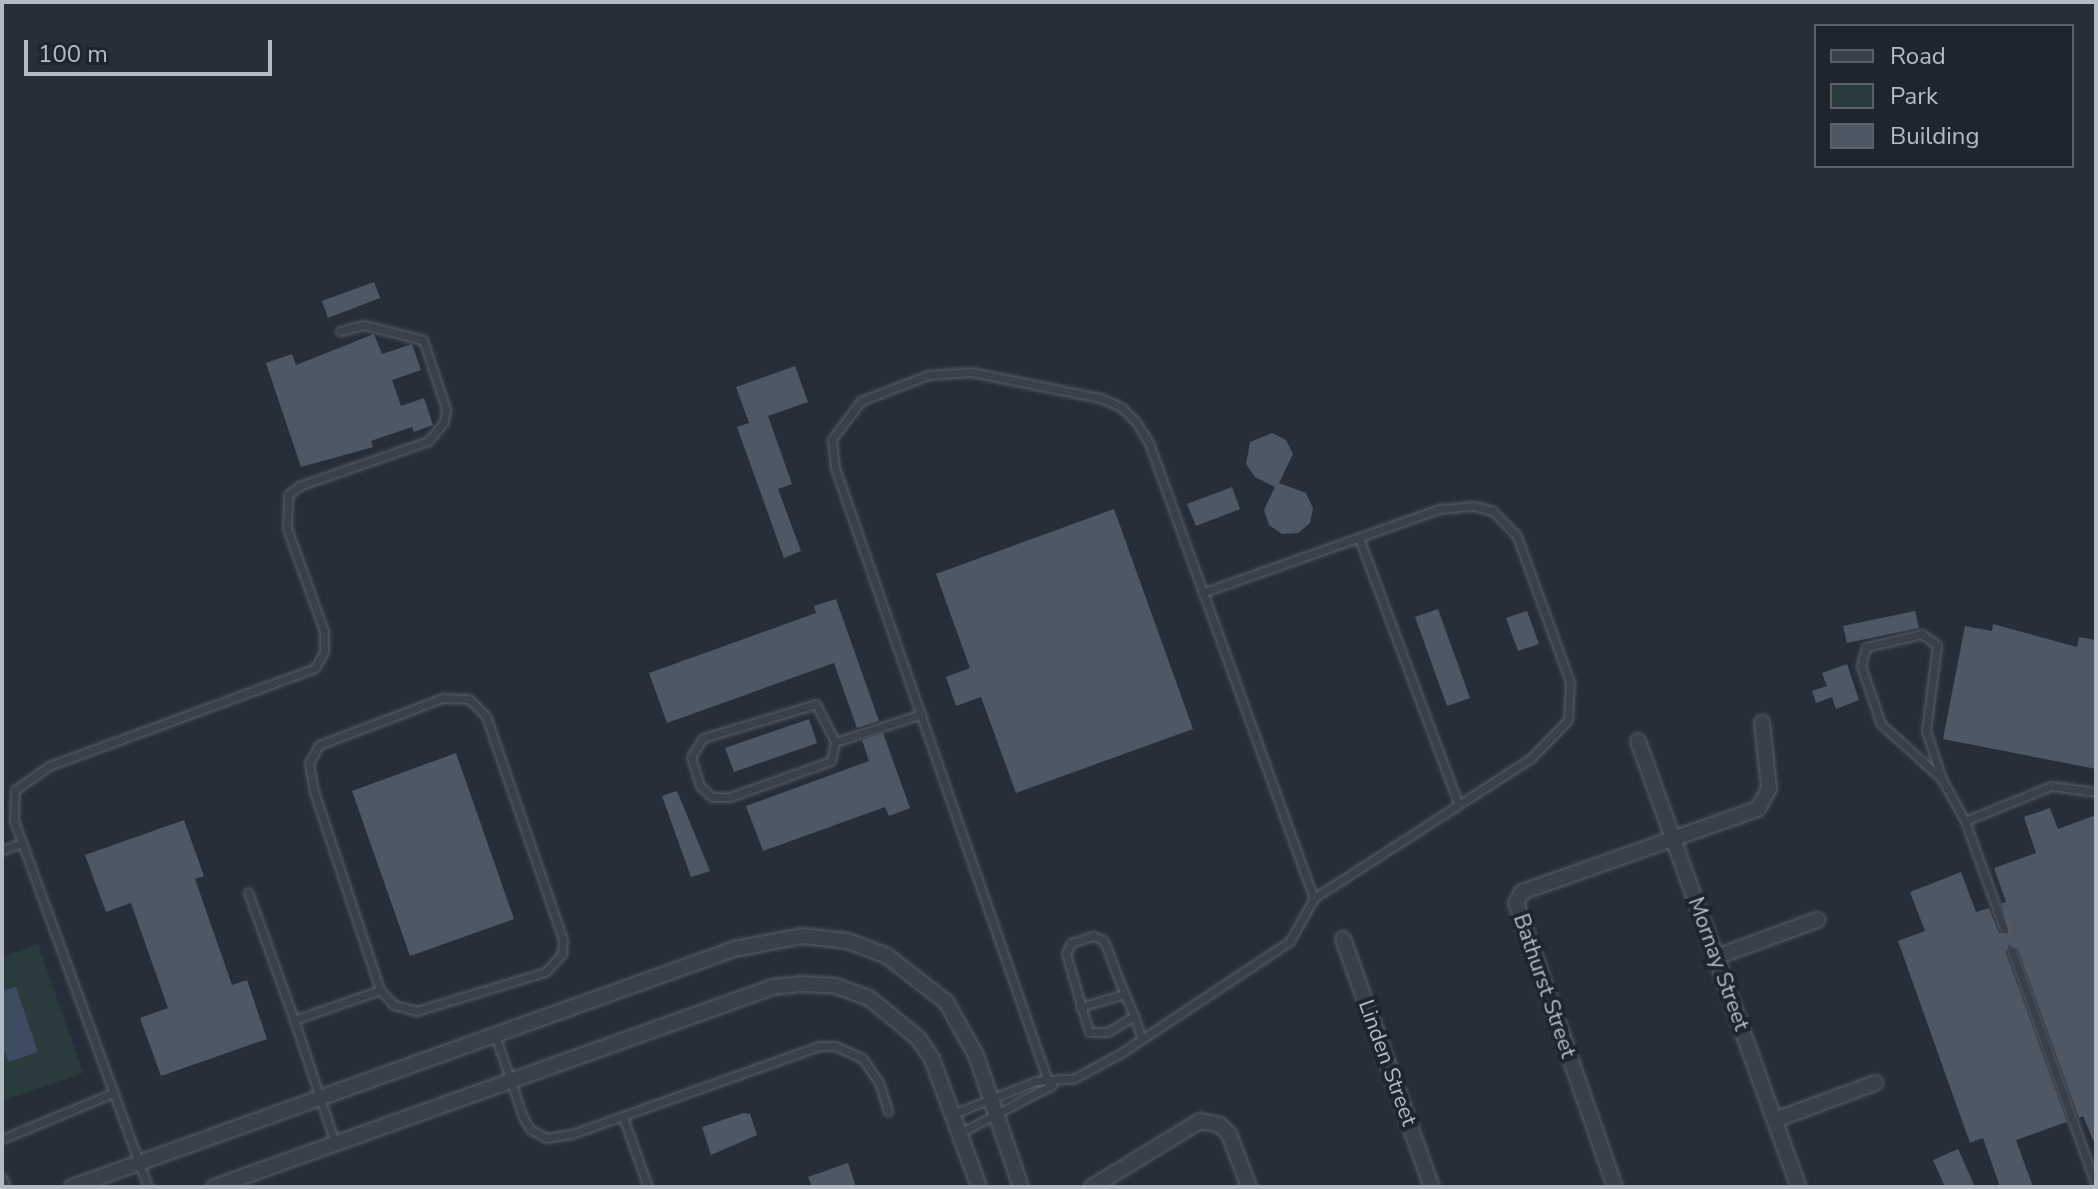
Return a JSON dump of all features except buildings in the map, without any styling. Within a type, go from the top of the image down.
[{"type":"street","name":"Bathurst Street","points":[[1615,1187],[1516,916],[1516,903],[1522,892],[1745,815],[1766,800],[1762,722]]},
{"type":"street","name":"Mornay Street","points":[[1638,741],[1799,1187]]},
{"type":"street","points":[[1716,957],[1817,920]]},
{"type":"street","points":[[72,1187],[764,941],[802,936],[848,941],[887,956],[946,1002],[964,1026],[1021,1187]]},
{"type":"street","name":"Linden Street","points":[[1343,939],[1432,1187]]},
{"type":"street","points":[[214,1187],[773,987],[820,984],[869,998],[901,1020],[932,1059],[979,1187]]},
{"type":"street","points":[[1775,1120],[1875,1083]]},
{"type":"street","points":[[1092,1187],[1200,1121],[1220,1125],[1229,1134],[1249,1187]]},
{"type":"lane","points":[[148,1187],[22,843],[12,804],[15,790],[33,773],[315,668],[324,652],[324,631],[287,528],[288,495],[299,486],[428,441],[444,422],[446,409],[423,340],[364,325],[340,331]]},
{"type":"lane","points":[[1048,1083],[832,452],[832,439],[843,419],[880,391],[928,375],[971,372],[1080,392],[1121,407],[1149,443],[1314,898]]},
{"type":"lane","points":[[953,1114],[1059,1078],[1081,1075],[1142,1039],[1290,941],[1314,898],[1542,750],[1568,720],[1570,682],[1517,536],[1493,511],[1458,505],[1202,593]]},
{"type":"lane","points":[[1359,538],[1458,803]]},
{"type":"lane","points":[[1942,779],[1881,724],[1861,666],[1866,647],[1922,634],[1937,645],[1926,731],[1942,779],[1965,821],[2004,929]]},
{"type":"lane","points":[[443,698],[469,699],[486,716],[561,925],[562,954],[545,972],[430,1009],[405,1009],[380,990],[314,792],[312,752],[319,745],[443,698]]},
{"type":"lane","points":[[809,704],[823,710],[835,742],[833,758],[826,764],[723,798],[700,786],[691,757],[697,743],[712,733],[809,704]]},
{"type":"lane","points":[[835,742],[922,714]]},
{"type":"lane","points":[[1965,821],[2051,786],[2096,792]]},
{"type":"lane","points":[[2,850],[22,843]]},
{"type":"lane","points":[[248,892],[335,1143]]},
{"type":"lane","points":[[1134,1016],[1094,1033],[1080,1007],[1066,954],[1079,938],[1103,940],[1134,1016],[1142,1039]]},
{"type":"lane","points":[[2012,951],[2096,1185]]},
{"type":"lane","points":[[294,1020],[380,990]]},
{"type":"lane","points":[[1080,1007],[1125,994]]},
{"type":"lane","points":[[495,1035],[530,1129],[546,1138],[623,1117],[819,1046],[849,1050],[862,1058],[879,1082],[888,1112]]},
{"type":"lane","points":[[960,1133],[997,1116],[1048,1083]]},
{"type":"lane","points":[[2,1139],[113,1093]]},
{"type":"lane","points":[[623,1117],[648,1187]]},
{"type":"lane","points":[[2,1177],[6,1187]]},
{"type":"green space","points":[[38,944],[83,1073],[2,1101],[2,957]]},
{"type":"water","points":[[16,987],[38,1052],[9,1062],[2,1047],[2,991]]}]
